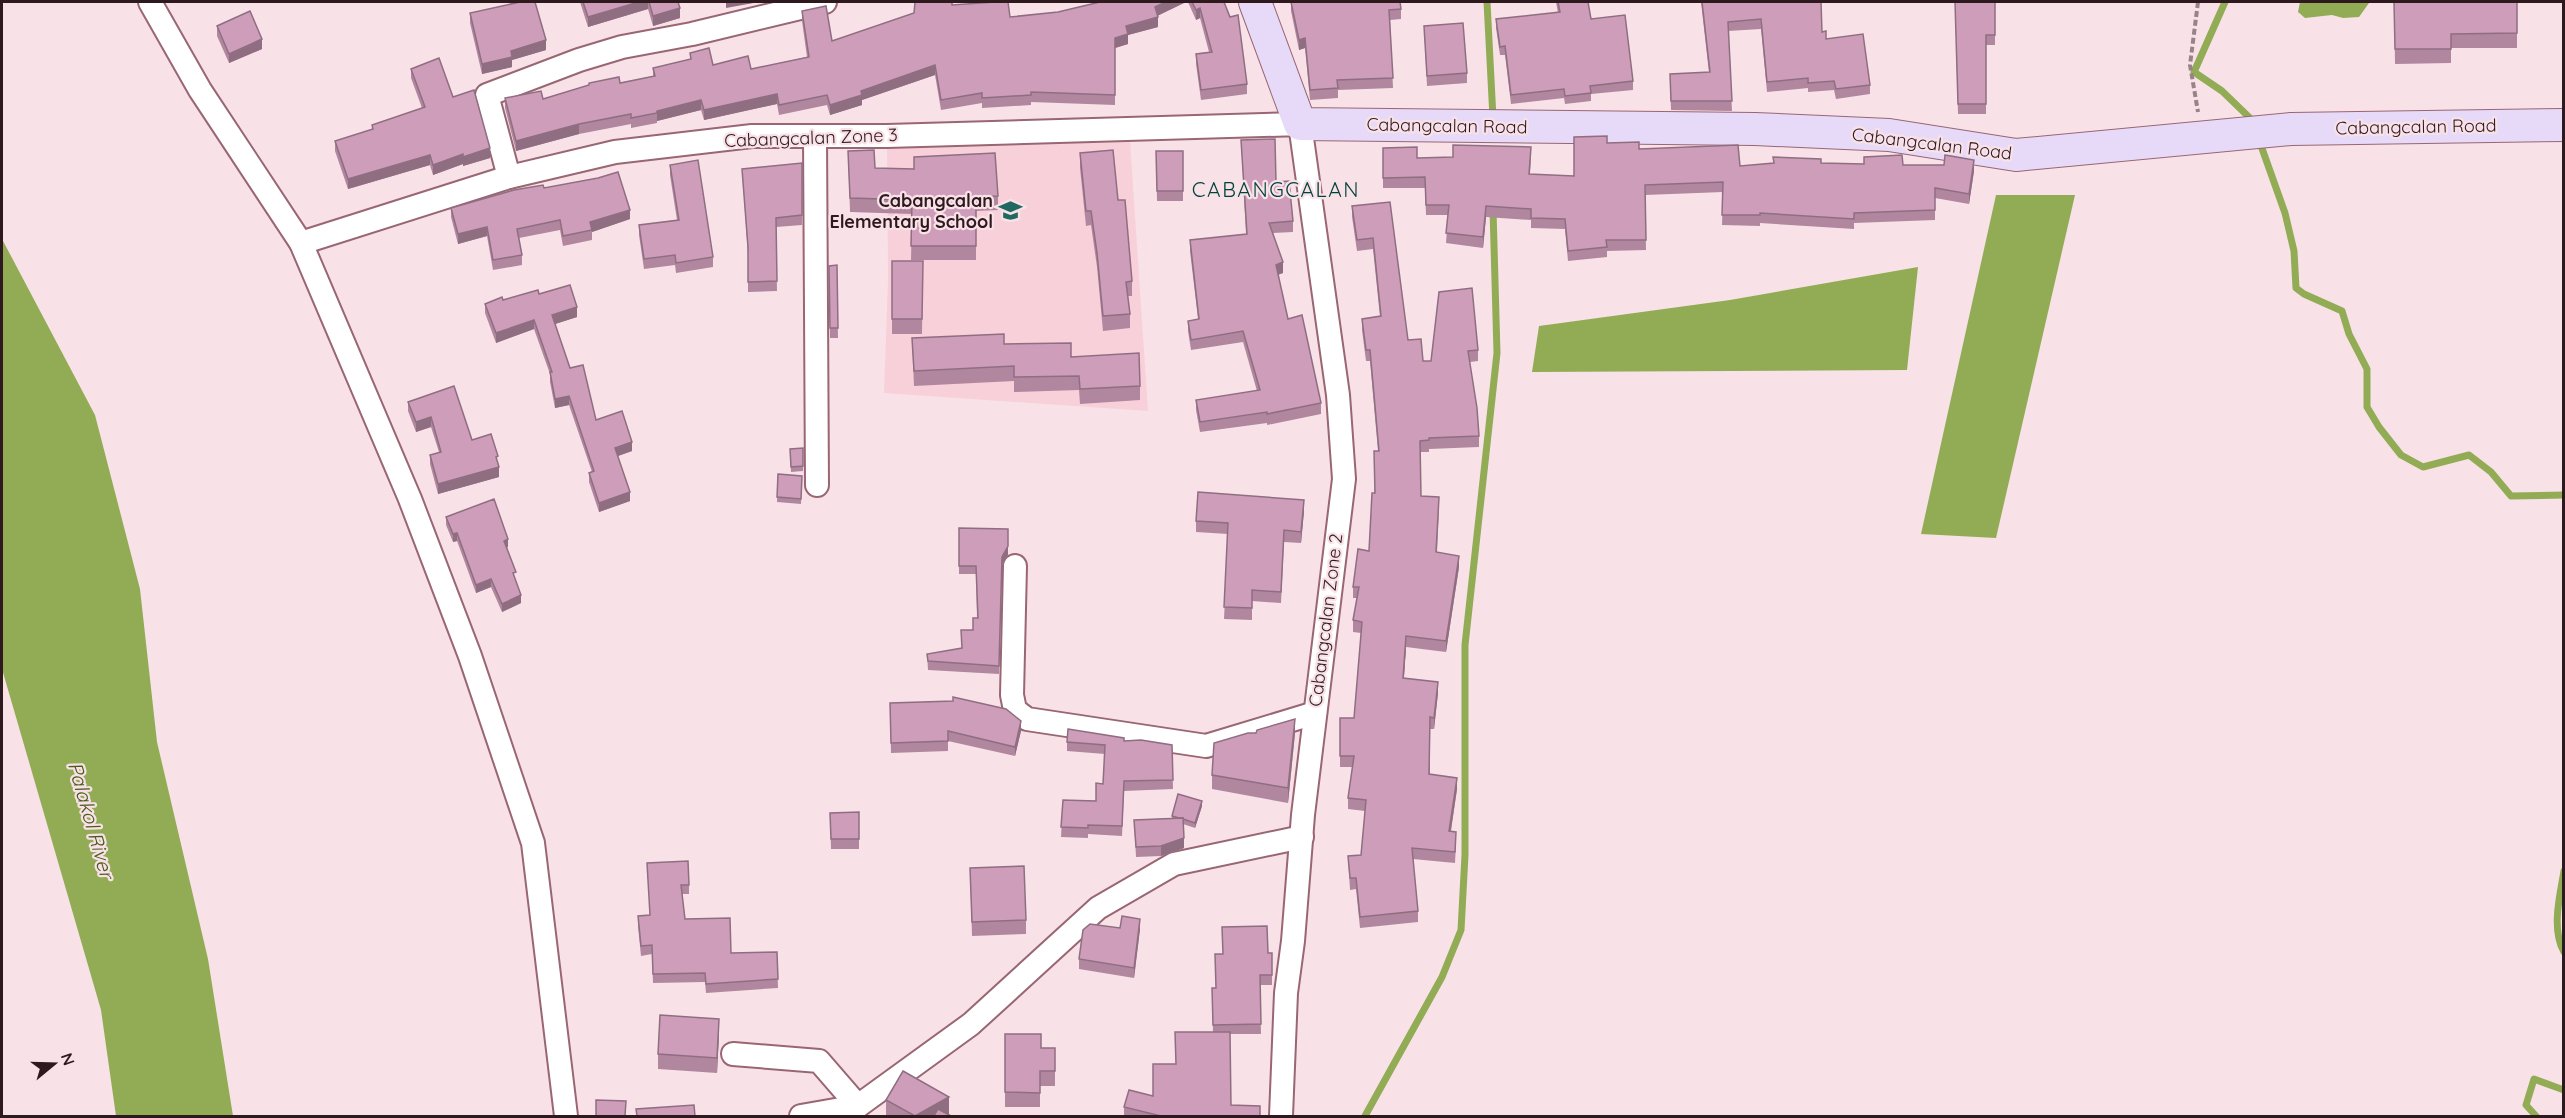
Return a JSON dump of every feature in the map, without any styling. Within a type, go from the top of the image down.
[{"type":"street","points":[[150,2],[200,90],[301,243],[410,499],[470,656],[533,843],[566,1116]]},
{"type":"street","points":[[509,177],[487,95],[579,60],[621,47],[692,34],[825,2]]},
{"type":"street","points":[[1255,2],[1300,124]]},
{"type":"street","name":"Cabangcalan Zone 3","points":[[301,243],[509,177],[615,152],[752,136],[1300,124]]},
{"type":"street","name":"Cabangcalan Road","points":[[1300,124],[1755,129],[1889,135],[2016,155],[2238,132],[2291,129],[2564,125]]},
{"type":"street","name":"Cabangcalan Zone 2","points":[[1281,1116],[1286,993],[1315,713],[1344,479],[1338,395],[1300,124]]},
{"type":"street","points":[[815,136],[817,485]]},
{"type":"street","points":[[1015,566],[1012,695],[1015,710],[1027,719],[1206,746],[1315,713]]},
{"type":"street","points":[[801,1116],[858,1106],[971,1024],[1098,908],[1174,864],[1302,837]]},
{"type":"street","points":[[733,1054],[819,1061],[858,1106]]},
{"type":"path","points":[[2198,2],[2190,65],[2203,136]]},
{"type":"shaded area","name":"Cabangcalan Elementary School","points":[[1130,140],[1148,411],[884,393],[888,280],[887,143]]},
{"type":"water","points":[[2300,2],[2369,3],[2359,17],[2343,18],[2332,15],[2305,18],[2298,12]]},
{"type":"water","points":[[1996,195],[2075,195],[1996,538],[1921,534]]},
{"type":"water","name":"Palakol River","points":[[2,239],[95,415],[140,589],[157,742],[208,959],[233,1116],[116,1116],[101,1010],[2,669]]},
{"type":"water","points":[[1918,267],[1907,370],[1532,372],[1539,326],[1730,300]]},
{"type":"building","points":[[520,2],[535,2],[546,40],[511,51],[512,57],[482,64],[470,13]]},
{"type":"building","points":[[583,2],[639,2],[588,17]]},
{"type":"building","points":[[649,2],[678,2],[680,8],[653,16]]},
{"type":"building","points":[[915,2],[952,2],[952,5],[1008,2],[1010,17],[1058,12],[1100,2],[1166,2],[1155,7],[1158,17],[1126,26],[1128,34],[1115,38],[1115,95],[1031,92],[1031,95],[982,98],[982,93],[941,100],[935,65],[861,91],[862,95],[830,105],[827,95],[779,105],[777,94],[704,110],[701,100],[657,111],[657,113],[631,118],[631,114],[579,124],[516,141],[505,98],[541,91],[543,99],[589,85],[589,83],[619,77],[620,83],[655,76],[653,68],[691,59],[690,53],[709,48],[713,65],[748,56],[751,69],[809,57],[802,11],[826,6],[832,41],[914,13]]},
{"type":"building","points":[[1192,2],[1224,2],[1230,17],[1238,15],[1247,84],[1201,90],[1196,54],[1212,52],[1200,8],[1196,10]]},
{"type":"building","points":[[1291,2],[1400,2],[1401,9],[1389,10],[1393,78],[1337,80],[1338,88],[1310,90],[1305,38],[1299,40]]},
{"type":"building","points":[[1558,2],[1588,2],[1591,19],[1625,15],[1633,81],[1590,86],[1591,93],[1565,96],[1564,89],[1511,95],[1505,46],[1500,47],[1496,19],[1560,12]]},
{"type":"building","points":[[1702,2],[1821,2],[1822,32],[1826,31],[1826,39],[1863,34],[1870,85],[1836,89],[1834,81],[1808,83],[1808,78],[1767,82],[1761,19],[1728,22],[1732,101],[1671,101],[1670,74],[1710,72]]},
{"type":"building","points":[[1955,2],[1995,2],[1995,35],[1986,35],[1986,104],[1958,104]]},
{"type":"building","points":[[2394,2],[2517,2],[2517,33],[2451,34],[2451,49],[2395,49]]},
{"type":"building","points":[[250,11],[262,39],[229,54],[217,26]]},
{"type":"building","points":[[1463,23],[1467,73],[1427,76],[1424,26]]},
{"type":"building","points":[[439,58],[453,97],[474,90],[490,148],[463,157],[463,154],[433,165],[430,155],[348,179],[335,141],[373,129],[372,125],[425,107],[411,69]]},
{"type":"building","points":[[1607,136],[1607,143],[1639,142],[1639,149],[1738,145],[1740,166],[1774,163],[1773,157],[1821,159],[1821,163],[1864,164],[1864,157],[1902,155],[1903,165],[1944,165],[1945,155],[1974,160],[1969,194],[1935,188],[1935,210],[1854,213],[1854,219],[1760,213],[1760,215],[1722,215],[1723,182],[1645,185],[1646,240],[1606,240],[1607,247],[1568,251],[1565,219],[1531,218],[1531,209],[1486,206],[1483,237],[1446,233],[1449,205],[1426,205],[1425,177],[1383,178],[1383,148],[1417,147],[1417,158],[1453,157],[1453,145],[1531,147],[1529,174],[1574,176],[1574,137]]},
{"type":"building","points":[[1275,139],[1276,182],[1289,181],[1293,221],[1269,223],[1283,262],[1276,265],[1288,319],[1302,315],[1321,403],[1267,414],[1267,412],[1200,422],[1196,400],[1260,390],[1243,331],[1191,340],[1188,321],[1199,319],[1190,240],[1247,234],[1241,140]]},
{"type":"building","points":[[874,150],[875,168],[914,169],[914,157],[995,153],[998,196],[976,197],[976,246],[911,246],[912,200],[850,198],[848,151]]},
{"type":"building","points":[[1113,150],[1118,200],[1125,200],[1132,281],[1126,282],[1130,314],[1103,316],[1097,253],[1091,211],[1086,211],[1080,153]]},
{"type":"building","points":[[1156,151],[1183,151],[1183,191],[1157,191]]},
{"type":"building","points":[[698,160],[713,257],[676,263],[675,255],[644,259],[639,225],[679,220],[670,165]]},
{"type":"building","points":[[802,163],[802,215],[776,218],[777,281],[748,282],[748,247],[742,169]]},
{"type":"building","points":[[618,172],[630,210],[590,222],[592,230],[563,236],[560,220],[517,229],[522,255],[493,260],[487,227],[458,234],[451,208],[514,190],[543,185],[544,188]]},
{"type":"building","points":[[1390,202],[1408,340],[1421,339],[1423,361],[1431,361],[1439,292],[1472,288],[1478,350],[1468,351],[1479,436],[1429,438],[1429,440],[1420,441],[1421,496],[1439,497],[1436,552],[1459,556],[1446,641],[1406,636],[1403,678],[1438,682],[1434,718],[1430,717],[1429,774],[1457,778],[1449,831],[1456,832],[1455,852],[1412,848],[1418,911],[1360,917],[1356,878],[1350,878],[1348,856],[1361,855],[1366,800],[1348,798],[1354,756],[1340,756],[1340,718],[1354,718],[1362,622],[1353,620],[1359,587],[1353,587],[1358,549],[1369,551],[1372,493],[1375,493],[1374,451],[1379,451],[1370,350],[1366,350],[1362,319],[1381,316],[1373,238],[1357,240],[1352,206]]},
{"type":"building","points":[[892,261],[923,261],[922,319],[892,319]]},
{"type":"building","points":[[837,265],[838,328],[830,328],[829,266]]},
{"type":"building","points":[[570,285],[577,307],[552,315],[570,368],[583,365],[596,420],[622,411],[632,442],[615,448],[630,492],[599,503],[589,473],[594,471],[569,396],[555,399],[550,372],[552,372],[534,320],[496,333],[485,304],[502,297],[503,300],[538,290],[539,294]]},
{"type":"building","points":[[1004,334],[1004,344],[1071,343],[1071,357],[1139,353],[1140,386],[1080,389],[1079,376],[1014,377],[1014,366],[914,371],[912,338]]},
{"type":"building","points":[[454,386],[472,440],[491,434],[499,467],[438,484],[430,455],[441,452],[431,417],[416,422],[408,402]]},
{"type":"building","points":[[803,448],[803,466],[791,467],[790,449]]},
{"type":"building","points":[[778,474],[802,476],[801,499],[777,497]]},
{"type":"building","points":[[1198,492],[1304,500],[1301,532],[1284,530],[1281,592],[1252,590],[1252,608],[1224,607],[1228,523],[1196,521]]},
{"type":"building","points":[[494,499],[508,539],[504,541],[516,572],[513,573],[521,595],[502,604],[491,579],[476,585],[457,533],[453,534],[446,517]]},
{"type":"building","points":[[959,528],[1008,529],[1008,546],[1002,557],[999,666],[928,661],[927,654],[962,648],[961,630],[973,630],[973,618],[978,618],[976,566],[959,566]]},
{"type":"building","points":[[953,697],[1006,709],[1021,721],[1015,747],[948,731],[948,741],[891,743],[890,703],[953,701]]},
{"type":"building","points":[[1295,719],[1288,788],[1212,775],[1214,743],[1248,733],[1256,733],[1257,730]]},
{"type":"building","points":[[1068,729],[1124,738],[1124,741],[1141,740],[1172,745],[1173,780],[1124,781],[1122,826],[1061,827],[1063,800],[1096,801],[1096,783],[1103,784],[1105,745],[1067,742]]},
{"type":"building","points":[[1178,794],[1202,801],[1195,823],[1172,816]]},
{"type":"building","points":[[859,812],[859,839],[831,839],[830,813]]},
{"type":"building","points":[[1183,818],[1184,838],[1161,846],[1136,847],[1134,820]]},
{"type":"building","points":[[688,861],[689,885],[681,885],[685,919],[730,918],[731,953],[777,952],[778,979],[706,984],[705,973],[653,974],[652,945],[641,946],[638,916],[650,915],[647,863]]},
{"type":"building","points":[[1024,866],[1026,920],[972,922],[970,868]]},
{"type":"building","points":[[1122,916],[1140,919],[1134,968],[1079,959],[1083,930],[1090,924],[1120,928]]},
{"type":"building","points":[[1267,926],[1268,953],[1272,953],[1272,975],[1260,975],[1261,1024],[1213,1025],[1212,988],[1216,988],[1215,954],[1223,954],[1222,927]]},
{"type":"building","points":[[660,1015],[719,1019],[717,1058],[658,1054]]},
{"type":"building","points":[[1175,1032],[1230,1032],[1231,1105],[1260,1106],[1260,1116],[1161,1116],[1124,1107],[1129,1090],[1153,1096],[1153,1064],[1176,1064]]},
{"type":"building","points":[[1005,1034],[1041,1034],[1041,1048],[1055,1048],[1055,1071],[1040,1071],[1040,1093],[1005,1092]]},
{"type":"building","points":[[903,1071],[949,1097],[915,1116],[886,1100]]},
{"type":"building","points":[[596,1100],[626,1101],[625,1116],[596,1116]]},
{"type":"building","points":[[694,1105],[695,1116],[637,1116],[636,1109]]},
{"type":"building","points":[[938,1109],[951,1116],[934,1116]]},
{"type":"waterway","points":[[1487,2],[1493,118]]},
{"type":"waterway","points":[[2225,2],[2194,72],[2222,91],[2251,119],[2253,124]]},
{"type":"waterway","points":[[2259,140],[2285,213],[2294,251],[2296,288],[2342,311],[2349,334],[2367,369],[2367,407],[2401,455],[2423,467],[2469,455],[2491,472],[2511,496],[2564,495]]},
{"type":"waterway","points":[[1365,1116],[1442,977],[1461,930],[1465,855],[1465,645],[1497,353],[1493,209]]},
{"type":"waterway","points":[[2564,871],[2557,923],[2564,952]]},
{"type":"waterway","points":[[2536,1116],[2526,1105],[2534,1079],[2564,1090]]},
{"type":"place","name":"Cabangcalan Elementary School","points":[[1011,211]]},
{"type":"district","name":"CABANGCALAN","points":[[1276,190]]}]
